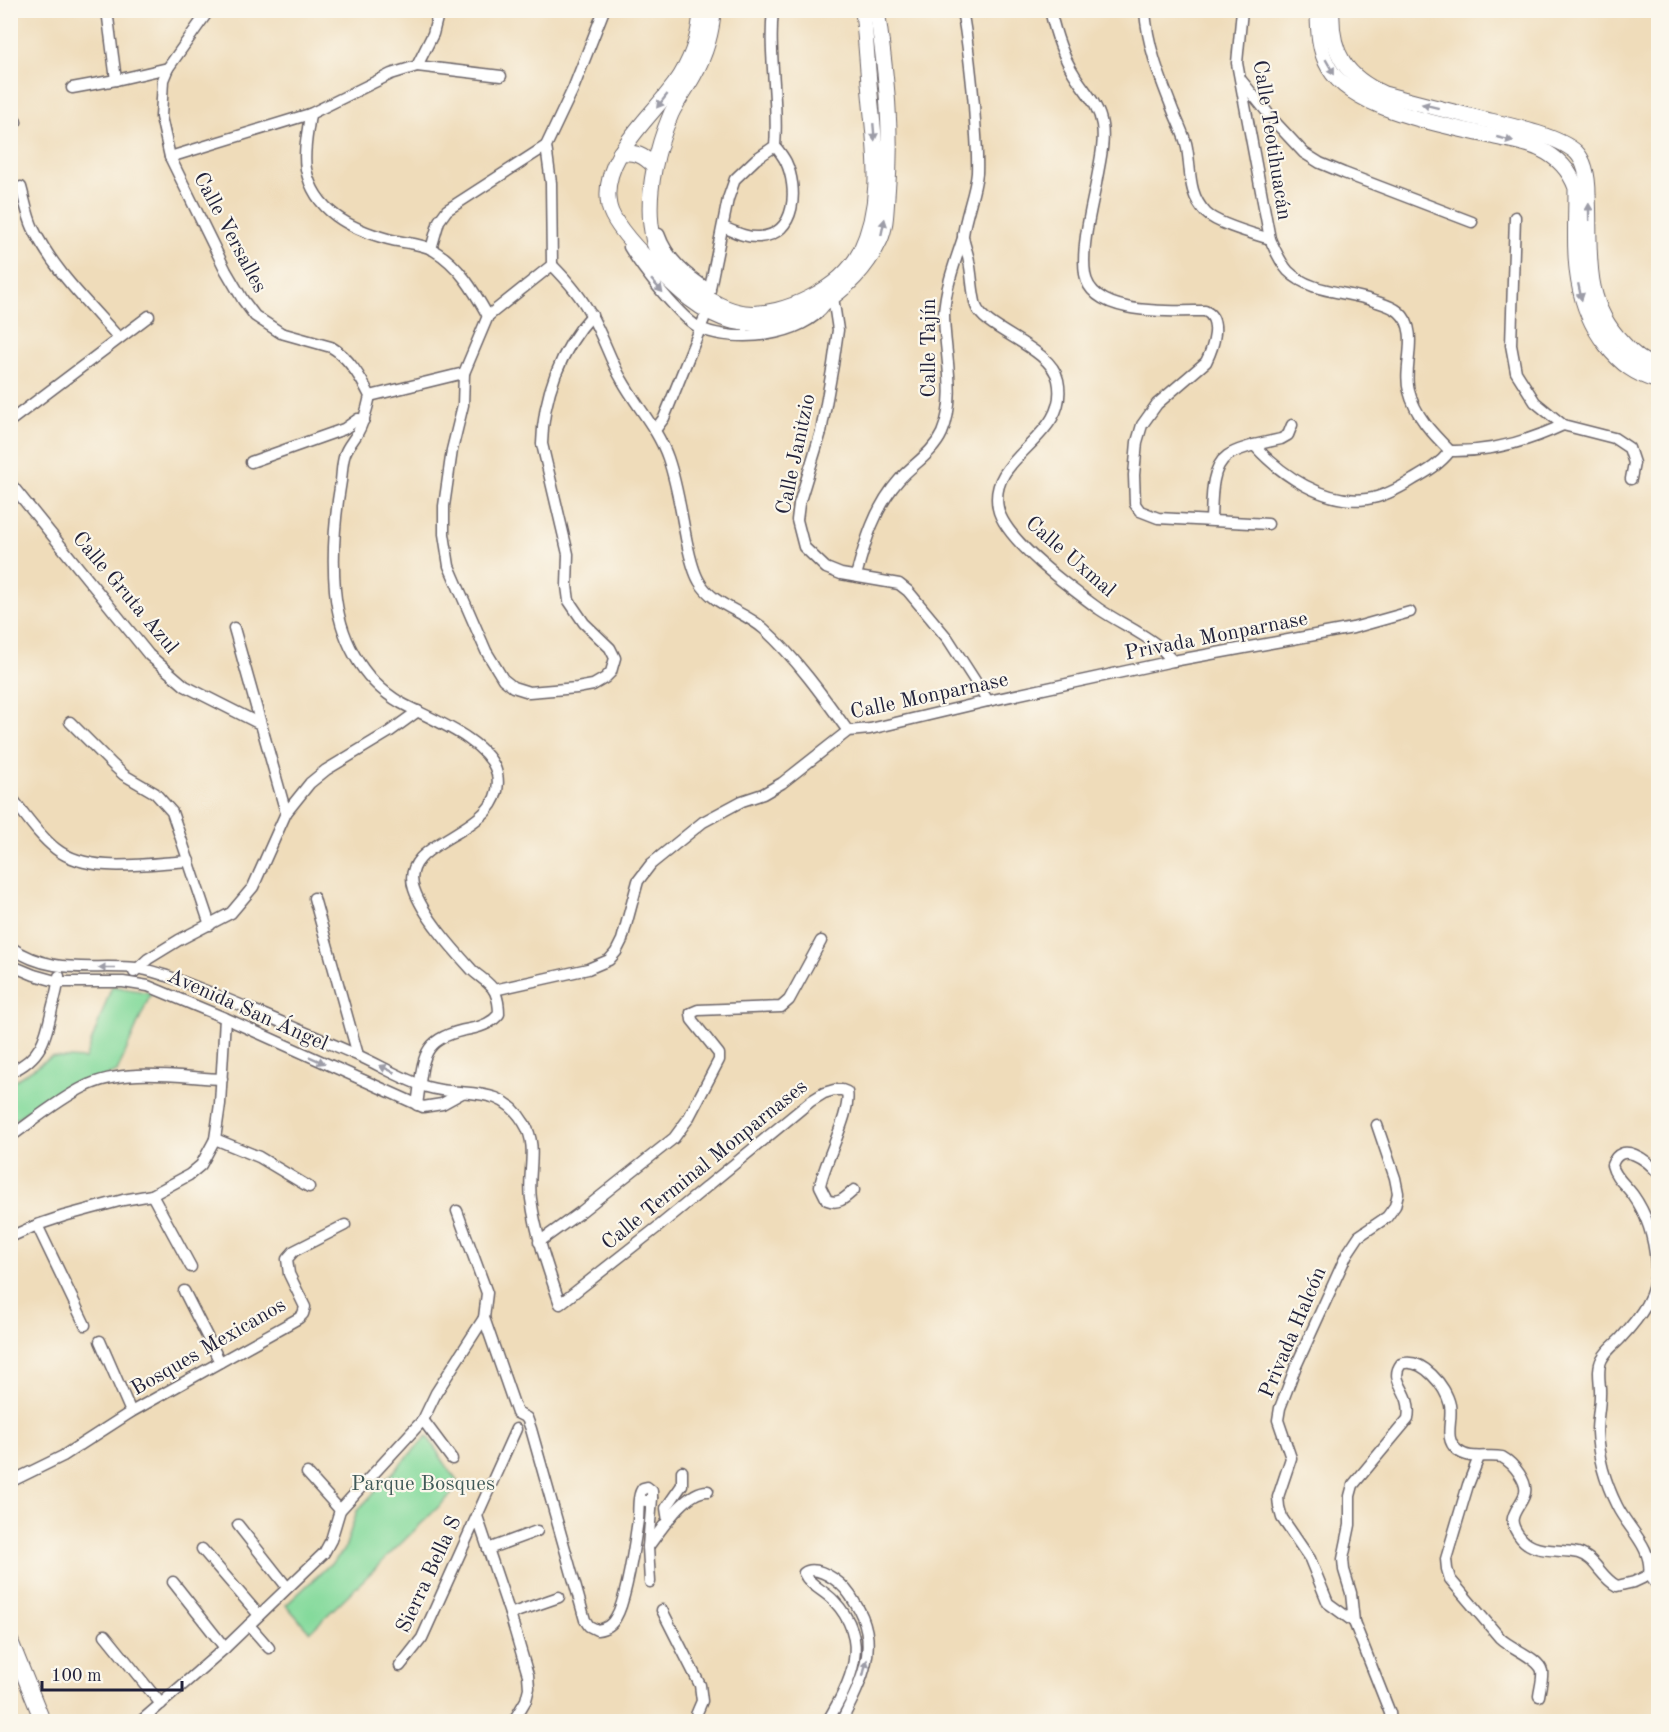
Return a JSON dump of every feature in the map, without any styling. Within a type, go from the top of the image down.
[{"type":"street","points":[[107,10],[116,80]]},
{"type":"street","name":"Calle Versalles","points":[[209,10],[168,68],[161,94],[161,117],[170,157],[226,271],[255,315],[281,333],[338,351],[353,368],[370,396]]},
{"type":"street","points":[[417,66],[433,34],[439,10]]},
{"type":"street","points":[[604,10],[573,89],[546,147],[550,183],[552,265],[576,291],[592,315],[620,377],[655,430],[668,459],[689,552],[698,581],[707,592],[764,629],[790,657],[848,731]]},
{"type":"street","points":[[701,10],[696,44],[680,76],[620,153],[612,170],[609,205],[615,220],[636,259],[656,286],[688,319],[743,336],[768,334],[810,321],[831,298]]},
{"type":"street","points":[[713,10],[709,38],[694,74],[671,115],[654,166],[651,210],[654,243],[680,278],[711,300],[734,311],[745,313],[780,309],[805,301],[822,291],[851,266],[868,232],[874,211],[876,158],[863,10]]},
{"type":"street","points":[[723,227],[747,236],[760,237],[779,230],[789,218],[793,193],[791,178],[785,160],[775,146],[777,124],[771,32],[773,10]]},
{"type":"street","points":[[615,220],[645,258],[664,277],[689,298],[715,315],[733,321],[763,324],[798,316],[831,298],[861,270],[881,238],[886,214],[890,167],[888,103],[877,10]]},
{"type":"street","name":"Calle Uxmal","points":[[962,10],[972,84],[977,171],[963,238],[969,258],[976,306],[982,315],[1049,364],[1057,373],[1060,385],[1056,411],[1050,424],[1012,464],[1000,481],[997,495],[998,509],[1015,538],[1031,553],[1099,609],[1158,645],[1173,662]]},
{"type":"street","points":[[1050,10],[1064,56],[1075,76],[1090,95],[1102,122],[1101,147],[1086,241],[1084,274],[1089,287],[1100,298],[1132,308],[1209,312],[1216,326],[1211,353],[1206,362],[1157,404],[1142,425],[1137,442],[1135,504],[1140,512],[1158,518],[1268,524]]},
{"type":"street","points":[[1145,10],[1146,31],[1186,143],[1189,179],[1195,198],[1207,214],[1238,229],[1270,239]]},
{"type":"street","name":"Calle Teotihuacán","points":[[1242,10],[1237,63],[1270,239],[1281,262],[1299,279],[1333,291],[1390,306],[1400,313],[1409,329],[1406,380],[1409,394],[1419,416],[1450,451]]},
{"type":"street","points":[[1318,10],[1319,39],[1329,69],[1338,80],[1360,97],[1386,108],[1539,148],[1559,161],[1572,178],[1576,188],[1579,289],[1586,313],[1598,335],[1615,356],[1641,376],[1659,381]]},
{"type":"street","points":[[1332,10],[1332,37],[1337,53],[1346,67],[1368,87],[1384,94],[1545,136],[1577,153],[1585,169],[1588,183],[1590,270],[1594,295],[1602,316],[1614,335],[1641,360],[1659,368]]},
{"type":"street","points":[[170,157],[310,114],[391,75],[417,66],[501,76]]},
{"type":"street","points":[[72,87],[168,68]]},
{"type":"street","points":[[1241,80],[1304,153],[1320,163],[1472,222]]},
{"type":"street","points":[[870,86],[886,87]]},
{"type":"street","points":[[871,102],[888,103]]},
{"type":"street","points":[[10,109],[16,122]]},
{"type":"street","points":[[310,114],[306,169],[321,204],[334,216],[362,230],[431,249],[446,259],[472,287],[488,316]]},
{"type":"street","points":[[651,210],[662,243],[670,256],[682,270],[709,292],[728,199],[735,179],[756,159],[775,146]]},
{"type":"street","points":[[431,249],[440,221],[453,205],[546,147]]},
{"type":"street","points":[[620,153],[640,154],[654,166]]},
{"type":"street","points":[[21,188],[32,225],[52,261],[120,338]]},
{"type":"street","points":[[1515,217],[1511,345],[1516,372],[1535,402],[1563,425],[1614,438],[1629,448],[1634,464],[1631,479]]},
{"type":"street","name":"Calle Tajín","points":[[856,576],[863,549],[883,501],[900,478],[932,447],[942,432],[948,406],[949,379],[944,311],[946,295],[963,238]]},
{"type":"street","points":[[552,265],[488,316],[464,373],[463,405],[446,483],[444,525],[449,566],[486,651],[503,679],[513,687],[529,692],[593,685],[611,672],[615,658],[610,648],[576,613],[569,601],[568,554],[542,444],[542,426],[554,379],[570,343],[592,315]]},
{"type":"street","name":"Calle Janitzio","points":[[831,298],[838,330],[821,432],[797,520],[804,547],[826,568],[841,574],[899,584],[908,591],[948,639],[988,701]]},
{"type":"street","points":[[10,421],[149,316]]},
{"type":"street","points":[[655,430],[664,418],[703,324]]},
{"type":"street","points":[[462,1093],[433,1107],[417,1105],[424,1061],[435,1041],[449,1033],[491,1022],[499,1014],[494,990],[472,970],[440,932],[416,896],[412,880],[417,864],[427,852],[471,825],[486,812],[495,796],[498,776],[491,760],[473,743],[393,697],[379,687],[363,670],[347,643],[335,590],[336,513],[344,455],[364,420],[370,396],[464,373]]},
{"type":"street","points":[[251,462],[344,429],[358,419],[364,420]]},
{"type":"street","points":[[1211,520],[1214,485],[1221,462],[1227,456],[1254,445],[1281,440],[1288,435],[1292,425]]},
{"type":"street","points":[[1254,445],[1267,459],[1290,477],[1318,491],[1344,499],[1367,499],[1407,484],[1442,462],[1450,451],[1476,452],[1503,447],[1536,438],[1563,425]]},
{"type":"street","name":"Calle Gruta Azul","points":[[10,483],[149,656],[186,686],[260,724]]},
{"type":"street","name":"Privada Monparnase","points":[[1086,681],[1353,627],[1410,612]]},
{"type":"street","points":[[234,628],[285,813]]},
{"type":"street","name":"Calle Monparnase","points":[[494,990],[588,969],[609,960],[622,940],[638,880],[651,864],[703,822],[782,783],[848,731],[870,729],[1086,681]]},
{"type":"street","points":[[123,982],[148,959],[231,913],[253,887],[285,813],[310,783],[326,770],[389,732],[418,711]]},
{"type":"street","points":[[70,722],[124,775],[155,793],[165,802],[178,824],[210,925]]},
{"type":"street","points":[[10,796],[46,840],[58,850],[82,862],[98,865],[189,861]]},
{"type":"street","points":[[314,898],[358,1055]]},
{"type":"street","points":[[539,1242],[674,1138],[688,1119],[719,1060],[719,1054],[692,1020],[691,1013],[698,1010],[781,1007],[789,1000],[822,941]]},
{"type":"street","name":"Avenida San Ángel","points":[[10,946],[30,957],[60,967],[138,968],[187,983],[358,1055],[420,1085],[462,1093],[497,1096],[514,1108],[525,1123],[531,1141],[530,1192],[539,1242],[560,1304]]},
{"type":"street","name":"Avenida San Ángel","points":[[10,965],[58,982],[123,982],[148,986],[225,1018],[417,1105]]},
{"type":"street","points":[[10,1072],[32,1059],[42,1046],[60,967]]},
{"type":"street","points":[[10,1237],[37,1225],[113,1203],[152,1195],[189,1175],[201,1165],[215,1139],[222,1079],[225,1018]]},
{"type":"street","points":[[10,1137],[70,1095],[85,1086],[105,1079],[124,1075],[222,1079]]},
{"type":"street","name":"Calle Terminal Monparnases","points":[[560,1304],[659,1226],[788,1118],[824,1093],[834,1090],[847,1092],[847,1105],[820,1186],[827,1200],[834,1203],[842,1200],[854,1190]]},
{"type":"street","name":"Privada Halcón","points":[[1354,1622],[1338,1613],[1328,1603],[1310,1558],[1282,1518],[1278,1497],[1291,1458],[1278,1420],[1280,1408],[1296,1366],[1347,1254],[1359,1236],[1387,1217],[1395,1206],[1398,1193],[1395,1178],[1377,1125]]},
{"type":"street","points":[[215,1139],[259,1157],[309,1187]]},
{"type":"street","points":[[1659,1173],[1647,1160],[1633,1153],[1623,1154],[1615,1159],[1612,1165],[1618,1178],[1633,1195],[1650,1228],[1654,1241],[1656,1278],[1648,1304],[1639,1318],[1602,1358],[1599,1373],[1597,1431],[1606,1479],[1623,1519],[1642,1543],[1648,1557],[1649,1575],[1659,1586]]},
{"type":"street","points":[[152,1195],[191,1268]]},
{"type":"street","points":[[140,1722],[225,1648],[324,1553],[331,1540],[340,1510],[423,1420],[436,1393],[484,1318],[487,1293],[457,1211]]},
{"type":"street","points":[[37,1225],[85,1325]]},
{"type":"street","name":"Bosques Mexicanos","points":[[10,1482],[63,1456],[132,1412],[295,1321],[303,1314],[304,1304],[289,1274],[287,1259],[294,1251],[345,1225]]},
{"type":"street","points":[[184,1291],[220,1362]]},
{"type":"street","points":[[484,1318],[517,1413],[527,1418],[531,1429],[585,1620],[589,1626],[597,1630],[608,1627],[621,1607],[638,1521],[640,1498],[644,1501],[652,1498],[648,1547],[650,1582]]},
{"type":"street","points":[[100,1341],[132,1412]]},
{"type":"street","points":[[1391,1722],[1390,1713],[1354,1622],[1351,1593],[1343,1559],[1350,1525],[1350,1496],[1353,1485],[1408,1419],[1407,1401],[1396,1376],[1401,1364],[1414,1363],[1422,1366],[1445,1391],[1451,1408],[1449,1432],[1455,1448],[1463,1455],[1503,1457],[1508,1460],[1526,1489],[1525,1495],[1515,1510],[1513,1522],[1521,1539],[1530,1546],[1578,1553],[1587,1557],[1604,1578],[1617,1586],[1649,1575]]},
{"type":"street","points":[[423,1420],[452,1459]]},
{"type":"street","name":"Sierra Bella S","points":[[400,1666],[422,1638],[516,1429]]},
{"type":"street","points":[[1479,1457],[1468,1485],[1446,1559],[1447,1569],[1450,1579],[1500,1638],[1540,1666],[1542,1673],[1539,1696]]},
{"type":"street","points":[[668,1521],[666,1508],[683,1482],[682,1471]]},
{"type":"street","points":[[307,1473],[340,1510]]},
{"type":"street","name":"Bosques Mexicanos","points":[[10,1488],[24,1477]]},
{"type":"street","points":[[648,1547],[689,1498],[702,1491],[708,1491]]},
{"type":"street","points":[[477,1516],[528,1675],[529,1688],[513,1722]]},
{"type":"street","points":[[238,1525],[287,1587]]},
{"type":"street","points":[[488,1549],[537,1531]]},
{"type":"street","points":[[202,1549],[259,1615]]},
{"type":"street","points":[[827,1722],[851,1676],[855,1644],[844,1613],[829,1595],[807,1579],[804,1573],[807,1571],[826,1575],[841,1585],[859,1609],[868,1636],[869,1650],[862,1678],[842,1722]]},
{"type":"street","points":[[173,1582],[225,1648]]},
{"type":"street","points":[[510,1614],[560,1597]]},
{"type":"street","points":[[662,1610],[700,1685],[702,1701],[693,1722]]},
{"type":"street","points":[[249,1625],[269,1648]]},
{"type":"street","points":[[105,1635],[161,1704]]},
{"type":"street","points":[[10,1640],[43,1722]]},
{"type":"green space","points":[[112,986],[151,993],[117,1072],[45,1100],[11,1122],[11,1083],[51,1057],[85,1059]]},
{"type":"green space","name":"Parque Bosques","points":[[427,1436],[460,1486],[310,1632],[286,1605],[344,1551],[357,1511]]}]
